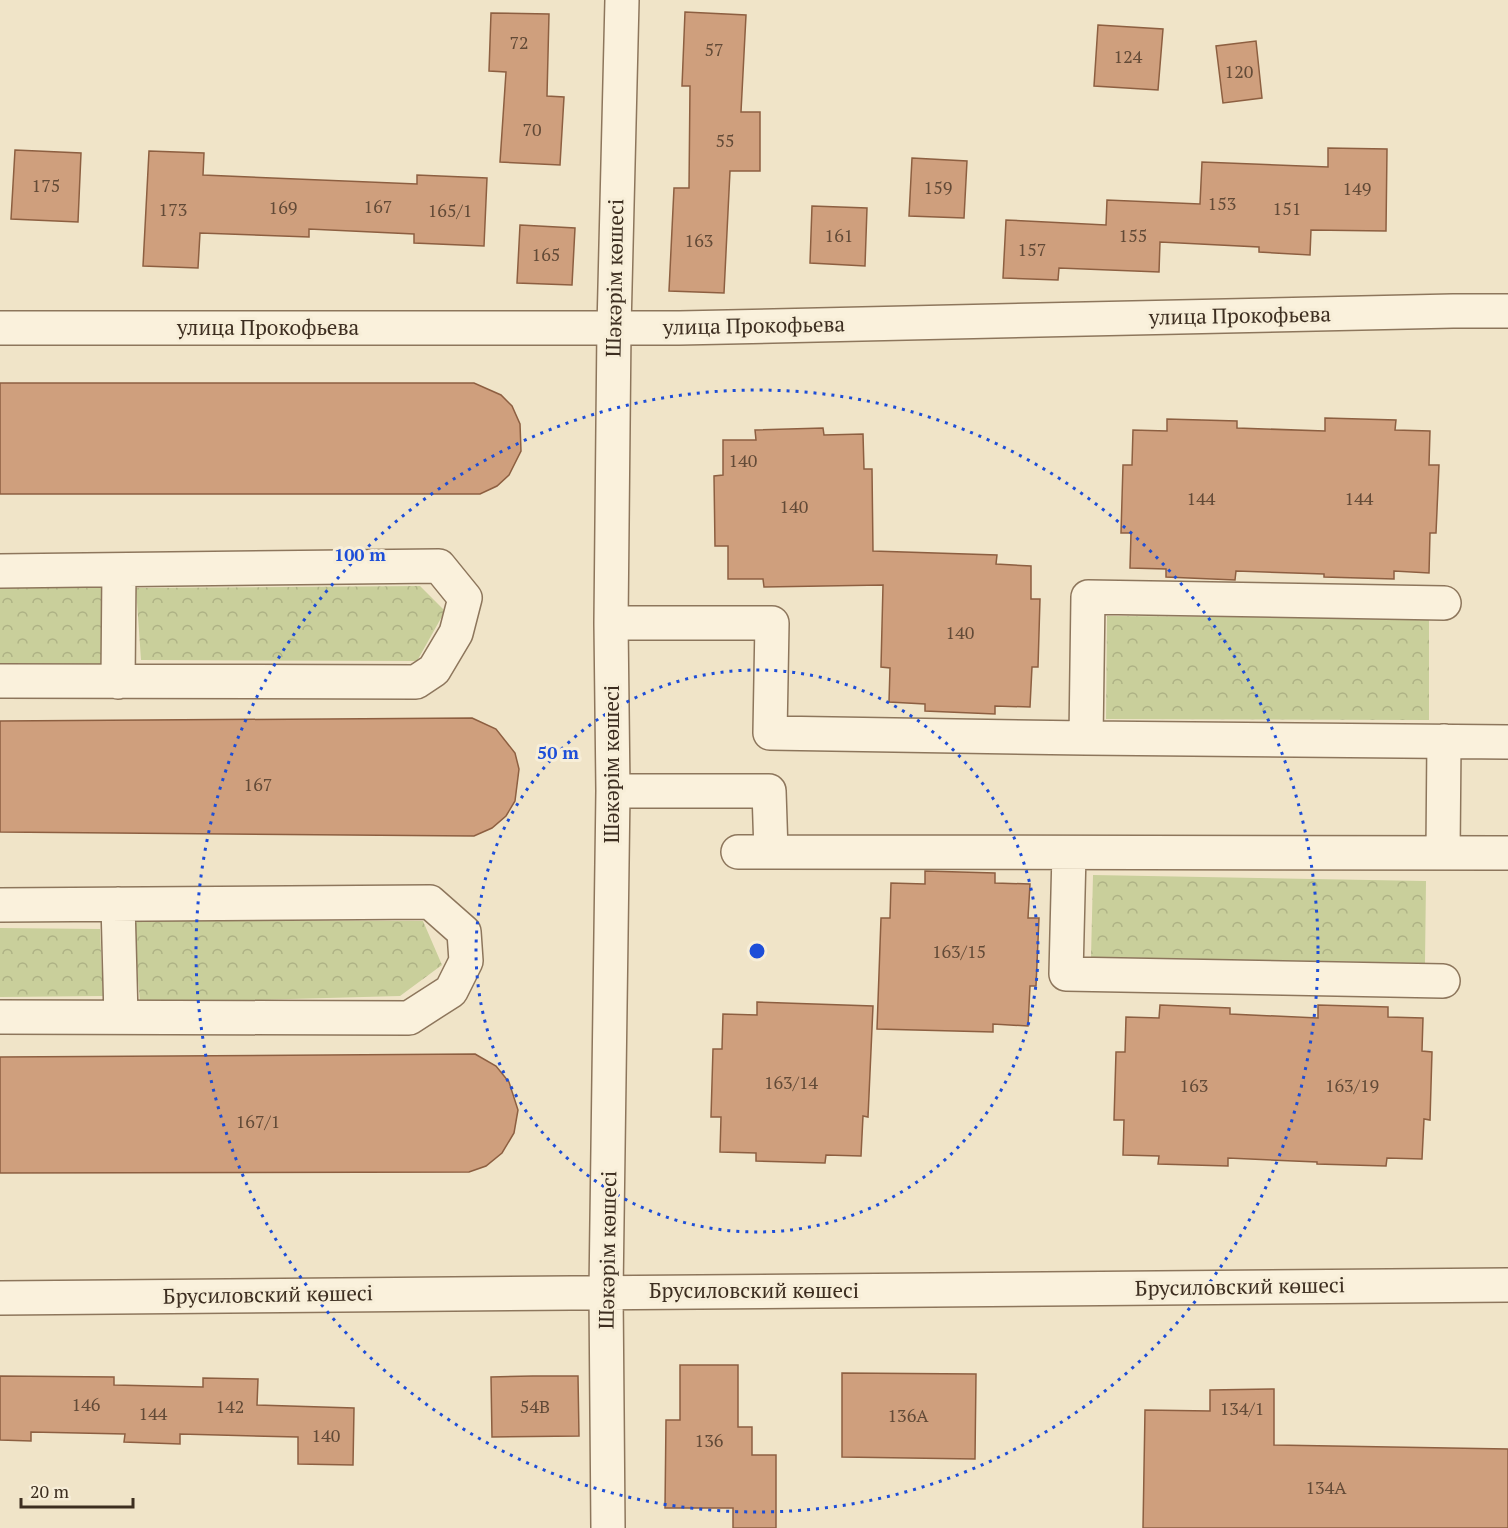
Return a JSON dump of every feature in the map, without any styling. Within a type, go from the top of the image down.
[{"type":"street","name":"Шәкәрім көшесі","points":[[608,1528],[606,1292],[613,791],[611,623],[614,328],[622,0]]},
{"type":"street","name":"улица Прокофьева","points":[[0,328],[679,328],[1508,311]]},
{"type":"street","points":[[0,571],[439,566],[465,598],[456,633],[434,670],[416,682],[0,681]]},
{"type":"street","points":[[118,682],[119,570]]},
{"type":"street","points":[[1086,738],[1088,597],[1444,603]]},
{"type":"street","points":[[611,623],[772,623],[770,733],[1508,742]]},
{"type":"street","points":[[1443,853],[1444,741]]},
{"type":"street","points":[[613,791],[769,791],[771,852]]},
{"type":"street","points":[[738,852],[1508,853]]},
{"type":"street","points":[[1068,853],[1066,974],[1443,981]]},
{"type":"street","points":[[0,905],[430,902],[464,932],[466,961],[451,991],[409,1018],[0,1017]]},
{"type":"street","points":[[118,904],[121,1017]]},
{"type":"street","name":"Брусиловский көшесі","points":[[0,1298],[1508,1285]]},
{"type":"green space","points":[[101,586],[105,664],[0,663],[0,588]]},
{"type":"green space","points":[[420,586],[445,611],[417,661],[141,660],[136,588]]},
{"type":"green space","points":[[1107,616],[1429,618],[1429,720],[1106,719]]},
{"type":"green space","points":[[1093,875],[1426,881],[1425,963],[1091,957]]},
{"type":"green space","points":[[133,920],[423,921],[442,965],[400,996],[140,1003]]},
{"type":"green space","points":[[0,928],[100,929],[103,996],[0,997]]},
{"type":"building","points":[[685,12],[746,15],[741,112],[760,112],[760,171],[730,171],[724,293],[669,291],[674,188],[689,188],[690,86],[682,86]]},
{"type":"building","points":[[491,13],[549,14],[547,96],[564,97],[560,165],[500,162],[506,72],[489,71]]},
{"type":"building","points":[[1098,25],[1163,29],[1158,90],[1094,86]]},
{"type":"building","points":[[1256,41],[1262,98],[1223,103],[1216,46]]},
{"type":"building","points":[[1328,148],[1387,149],[1386,231],[1311,230],[1310,255],[1259,252],[1259,247],[1160,242],[1159,272],[1059,268],[1058,280],[1003,278],[1006,220],[1106,225],[1107,200],[1200,204],[1202,162],[1328,167]]},
{"type":"building","points":[[15,150],[81,153],[78,222],[11,219]]},
{"type":"building","points":[[149,151],[204,153],[203,175],[417,184],[417,175],[487,178],[484,246],[414,243],[414,234],[309,229],[309,237],[200,233],[198,268],[143,266]]},
{"type":"building","points":[[912,158],[967,161],[964,218],[909,216]]},
{"type":"building","points":[[812,206],[867,208],[865,266],[810,263]]},
{"type":"building","points":[[520,225],[575,228],[572,285],[517,283]]},
{"type":"building","points":[[0,383],[474,383],[501,395],[512,406],[520,424],[521,451],[509,475],[497,486],[480,494],[0,494]]},
{"type":"building","points":[[1325,418],[1396,420],[1395,430],[1430,431],[1429,465],[1439,465],[1436,533],[1430,533],[1429,573],[1394,571],[1394,579],[1236,571],[1235,580],[1166,577],[1166,569],[1130,568],[1131,533],[1121,533],[1123,465],[1132,465],[1133,430],[1167,431],[1167,419],[1237,421],[1237,428],[1325,431]]},
{"type":"building","points":[[823,428],[824,435],[863,434],[864,469],[872,469],[873,551],[997,555],[996,564],[1031,566],[1031,599],[1040,599],[1038,667],[1032,667],[1030,707],[995,706],[995,714],[925,711],[925,704],[889,702],[890,668],[881,667],[883,585],[764,587],[763,579],[728,579],[728,546],[715,546],[714,476],[723,475],[723,440],[756,440],[755,430]]},
{"type":"building","points":[[472,718],[496,729],[515,753],[519,769],[515,801],[506,816],[492,828],[474,836],[0,832],[0,721]]},
{"type":"building","points":[[925,871],[995,873],[995,883],[1030,884],[1028,918],[1039,918],[1036,986],[1030,986],[1028,1026],[993,1024],[993,1032],[877,1029],[881,918],[890,918],[891,883],[925,884]]},
{"type":"building","points":[[757,1002],[873,1006],[868,1117],[863,1116],[861,1156],[826,1155],[825,1163],[756,1161],[756,1153],[720,1152],[721,1117],[711,1117],[713,1049],[722,1049],[723,1014],[757,1015]]},
{"type":"building","points":[[1160,1005],[1230,1008],[1230,1014],[1318,1018],[1318,1005],[1388,1007],[1388,1017],[1423,1018],[1422,1051],[1432,1052],[1430,1120],[1424,1119],[1422,1159],[1387,1158],[1386,1166],[1228,1158],[1228,1166],[1158,1164],[1159,1156],[1123,1155],[1124,1120],[1114,1120],[1116,1052],[1125,1052],[1126,1017],[1159,1018]]},
{"type":"building","points":[[475,1054],[496,1066],[509,1082],[518,1110],[514,1133],[502,1153],[486,1166],[469,1172],[0,1173],[0,1057]]},
{"type":"building","points":[[680,1365],[738,1365],[738,1427],[752,1427],[752,1455],[776,1455],[776,1528],[733,1528],[733,1508],[665,1508],[666,1420],[680,1420]]},
{"type":"building","points":[[842,1373],[976,1374],[975,1459],[842,1457]]},
{"type":"building","points":[[0,1376],[114,1377],[114,1385],[203,1387],[203,1378],[258,1379],[257,1405],[354,1408],[353,1465],[298,1464],[298,1437],[180,1434],[180,1444],[124,1442],[125,1434],[31,1432],[31,1441],[0,1440]]},
{"type":"building","points":[[578,1376],[579,1436],[492,1437],[491,1377]]},
{"type":"building","points":[[1274,1389],[1274,1445],[1508,1449],[1508,1528],[1143,1528],[1145,1410],[1210,1411],[1210,1390]]}]
